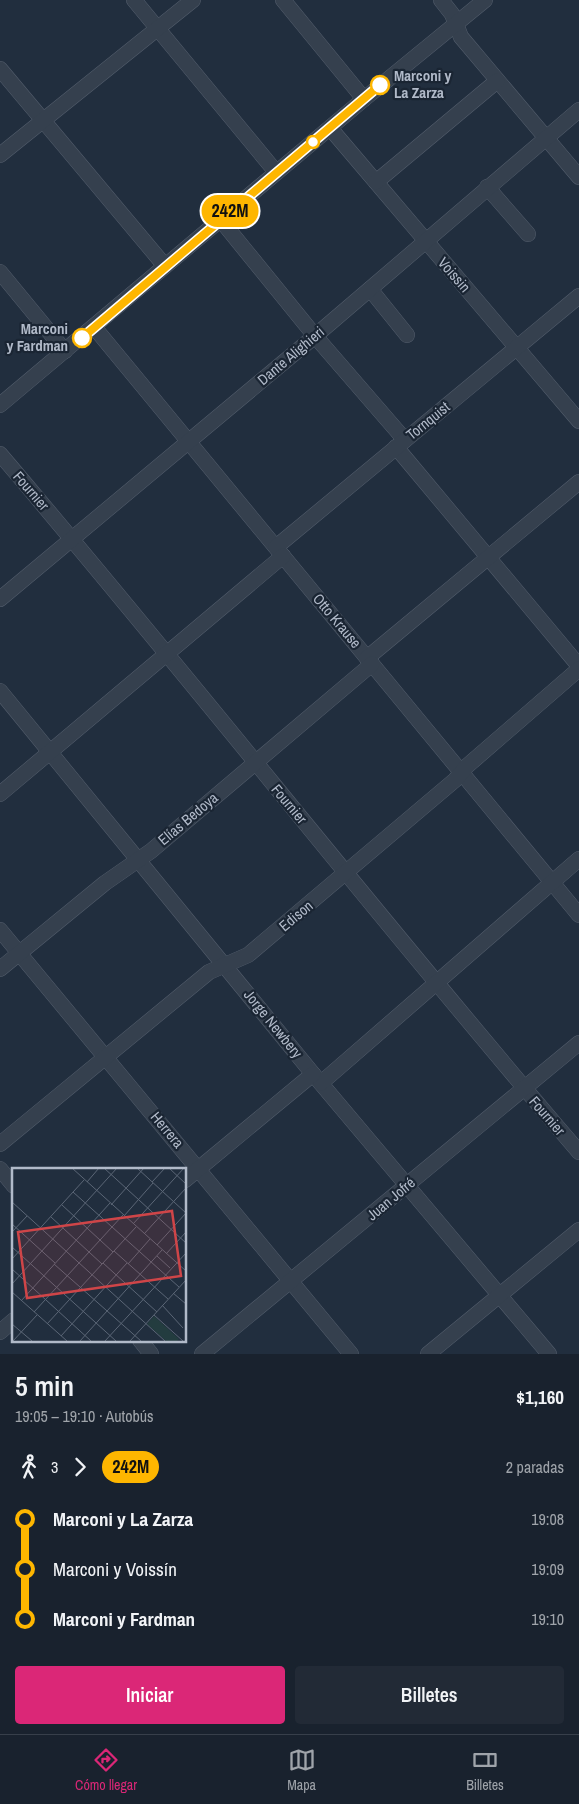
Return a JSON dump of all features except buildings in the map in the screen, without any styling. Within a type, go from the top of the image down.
[{"type":"street","points":[[134,0],[276,172]]},
{"type":"street","points":[[0,155],[193,0]]},
{"type":"street","points":[[283,0],[364,99]]},
{"type":"street","points":[[441,0],[452,14],[461,36],[579,177]]},
{"type":"street","points":[[0,405],[276,172],[485,0]]},
{"type":"street","points":[[0,69],[164,266]]},
{"type":"street","points":[[376,182],[497,81]]},
{"type":"street","name":"Dante Alighieri","points":[[0,599],[315,336],[579,110]]},
{"type":"street","name":"Voissin","points":[[330,128],[579,421]]},
{"type":"street","points":[[487,187],[528,234]]},
{"type":"street","points":[[220,220],[579,667]]},
{"type":"street","points":[[0,272],[65,351]]},
{"type":"street","points":[[370,289],[407,335]]},
{"type":"street","name":"Tornquist","points":[[0,794],[167,654],[279,551],[401,444],[579,296]]},
{"type":"street","name":"Otto Krause","points":[[94,327],[579,914]]},
{"type":"street","name":"Fournier","points":[[0,454],[167,654],[436,984],[579,1152]]},
{"type":"street","name":"Elías Bedoya","points":[[0,969],[255,764],[489,557],[579,482]]},
{"type":"street","name":"Edison","points":[[0,1144],[210,972],[248,955],[347,874],[455,780],[461,772],[579,667]]},
{"type":"street","name":"Jorge Newbery","points":[[0,691],[226,964],[317,1078],[549,1354]]},
{"type":"street","points":[[186,1179],[436,984],[579,859]]},
{"type":"street","name":"Herrera","points":[[0,930],[199,1168],[351,1354]]},
{"type":"street","name":"Juan Jofré","points":[[202,1354],[579,1042]]},
{"type":"street","points":[[0,1169],[12,1184]]},
{"type":"street","points":[[428,1354],[579,1230]]},
{"type":"street","points":[[0,1332],[12,1322]]},
{"type":"street","points":[[142,1342],[151,1354]]},
{"type":"bus line","name":"242M","points":[[82,338],[164,266],[312,144],[380,85]]},
{"type":"place","name":"Marconi y La Zarza","points":[[380,85]]},
{"type":"place","name":"Marconi y Fardman","points":[[82,338]]}]
